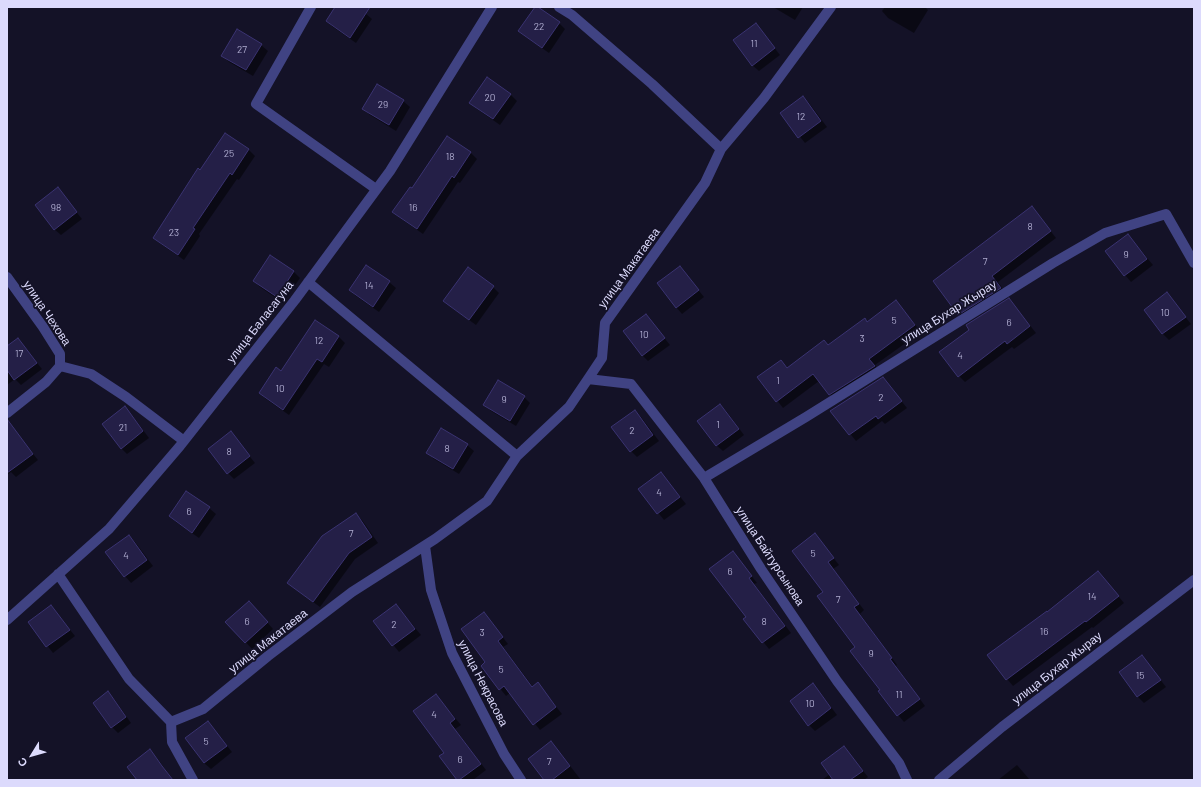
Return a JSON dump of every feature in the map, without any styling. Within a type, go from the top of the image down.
[{"type":"street","points":[[311,7],[256,104],[376,189]]},
{"type":"street","name":"улица Баласагуна","points":[[7,620],[109,529],[184,441],[308,282],[390,171],[492,7]]},
{"type":"street","points":[[560,7],[572,15],[635,69],[721,149]]},
{"type":"street","name":"улица Макатаева","points":[[171,722],[203,709],[268,656],[352,592],[425,546],[487,501],[517,456],[569,407],[602,358],[605,323],[705,183],[721,149],[764,98],[831,7]]},
{"type":"street","name":"улица Бухар Жырау","points":[[704,478],[806,417],[1053,263],[1105,233],[1166,214],[1194,263]]},
{"type":"street","name":"улица Чехова","points":[[7,277],[43,326],[60,354],[60,366],[46,382],[7,413]]},
{"type":"street","points":[[308,282],[517,456]]},
{"type":"street","points":[[60,366],[91,374],[126,397],[184,441]]},
{"type":"street","name":"улица Байтурсынова","points":[[588,379],[630,384],[704,478],[761,569],[837,681],[899,762],[907,780]]},
{"type":"street","name":"улица Некрасова","points":[[425,546],[431,590],[452,653],[504,754],[521,780]]},
{"type":"street","points":[[58,574],[129,679],[171,722],[172,742],[193,780]]},
{"type":"street","name":"улица Бухар Жырау","points":[[939,780],[1002,728],[1194,580]]},
{"type":"building","points":[[335,7],[370,7],[350,38],[326,21]]},
{"type":"building","points":[[535,7],[538,7],[560,22],[542,48],[518,31]]},
{"type":"building","points":[[756,23],[775,48],[752,66],[733,40]]},
{"type":"building","points":[[237,29],[262,44],[246,70],[221,56]]},
{"type":"building","points":[[487,77],[511,94],[493,119],[469,103]]},
{"type":"building","points":[[377,84],[404,100],[389,125],[362,109]]},
{"type":"building","points":[[803,96],[821,121],[798,138],[780,113]]},
{"type":"building","points":[[225,133],[249,149],[232,175],[230,173],[193,228],[195,229],[178,255],[153,238],[198,168],[200,170]]},
{"type":"building","points":[[447,136],[471,152],[454,178],[452,176],[417,229],[392,212],[410,187],[412,188]]},
{"type":"building","points":[[58,187],[77,212],[54,230],[35,205]]},
{"type":"building","points":[[1032,206],[1051,231],[992,276],[1001,288],[958,315],[933,281]]},
{"type":"building","points":[[1128,234],[1147,259],[1124,276],[1105,251]]},
{"type":"building","points":[[270,255],[294,271],[277,297],[253,281]]},
{"type":"building","points":[[366,265],[390,281],[373,307],[349,290]]},
{"type":"building","points":[[680,266],[699,290],[676,308],[657,283]]},
{"type":"building","points":[[468,267],[494,286],[469,320],[443,301]]},
{"type":"building","points":[[1167,292],[1186,317],[1162,334],[1144,310]]},
{"type":"building","points":[[1009,298],[1030,326],[1007,344],[1005,341],[958,377],[939,352],[969,330],[966,325]]},
{"type":"building","points":[[896,300],[915,325],[869,359],[875,366],[829,395],[813,374],[776,402],[757,377],[781,360],[787,368],[824,340],[828,345],[865,318],[867,322]]},
{"type":"building","points":[[646,314],[665,338],[642,356],[623,331]]},
{"type":"building","points":[[315,320],[339,336],[322,362],[317,359],[283,410],[259,393],[276,367],[281,371]]},
{"type":"building","points":[[18,338],[37,363],[14,380],[7,370],[7,346]]},
{"type":"building","points":[[883,377],[902,401],[878,419],[876,416],[849,435],[830,411]]},
{"type":"building","points":[[498,380],[525,396],[510,421],[483,405]]},
{"type":"building","points":[[720,404],[739,429],[716,446],[697,421]]},
{"type":"building","points":[[125,406],[143,431],[121,449],[102,424]]},
{"type":"building","points":[[635,410],[653,435],[630,452],[611,427]]},
{"type":"building","points":[[7,419],[33,454],[7,473]]},
{"type":"building","points":[[441,428],[468,444],[453,469],[426,453]]},
{"type":"building","points":[[231,431],[250,456],[227,474],[208,449]]},
{"type":"building","points":[[661,472],[680,497],[657,514],[638,489]]},
{"type":"building","points":[[186,491],[210,507],[192,533],[169,516]]},
{"type":"building","points":[[356,513],[372,537],[349,553],[313,602],[287,583],[322,536]]},
{"type":"building","points":[[815,533],[834,558],[828,562],[859,604],[854,607],[920,699],[897,716],[878,691],[880,690],[850,651],[855,647],[817,596],[823,592],[792,551]]},
{"type":"building","points":[[129,535],[147,560],[124,577],[105,552]]},
{"type":"building","points":[[733,551],[752,576],[749,578],[785,626],[762,643],[743,619],[746,617],[709,569]]},
{"type":"building","points":[[1098,571],[1119,596],[1006,680],[987,655],[1047,612]]},
{"type":"building","points":[[249,601],[268,622],[245,643],[225,622]]},
{"type":"building","points":[[396,604],[415,629],[392,646],[373,621]]},
{"type":"building","points":[[51,605],[70,630],[46,647],[28,622]]},
{"type":"building","points":[[484,612],[503,637],[498,641],[532,687],[538,682],[556,707],[533,725],[504,686],[499,690],[481,666],[485,662],[461,629]]},
{"type":"building","points":[[1142,655],[1161,680],[1137,697],[1119,672]]},
{"type":"building","points":[[813,683],[831,708],[808,726],[790,701]]},
{"type":"building","points":[[108,691],[126,717],[111,728],[93,703]]},
{"type":"building","points":[[436,694],[455,719],[450,723],[481,764],[459,780],[457,780],[439,756],[444,753],[413,711]]},
{"type":"building","points":[[208,721],[227,746],[204,763],[185,738]]},
{"type":"building","points":[[551,741],[570,766],[552,780],[544,780],[528,759]]},
{"type":"building","points":[[844,746],[863,771],[850,780],[833,780],[821,763]]},
{"type":"building","points":[[150,749],[173,780],[137,780],[127,767]]}]
